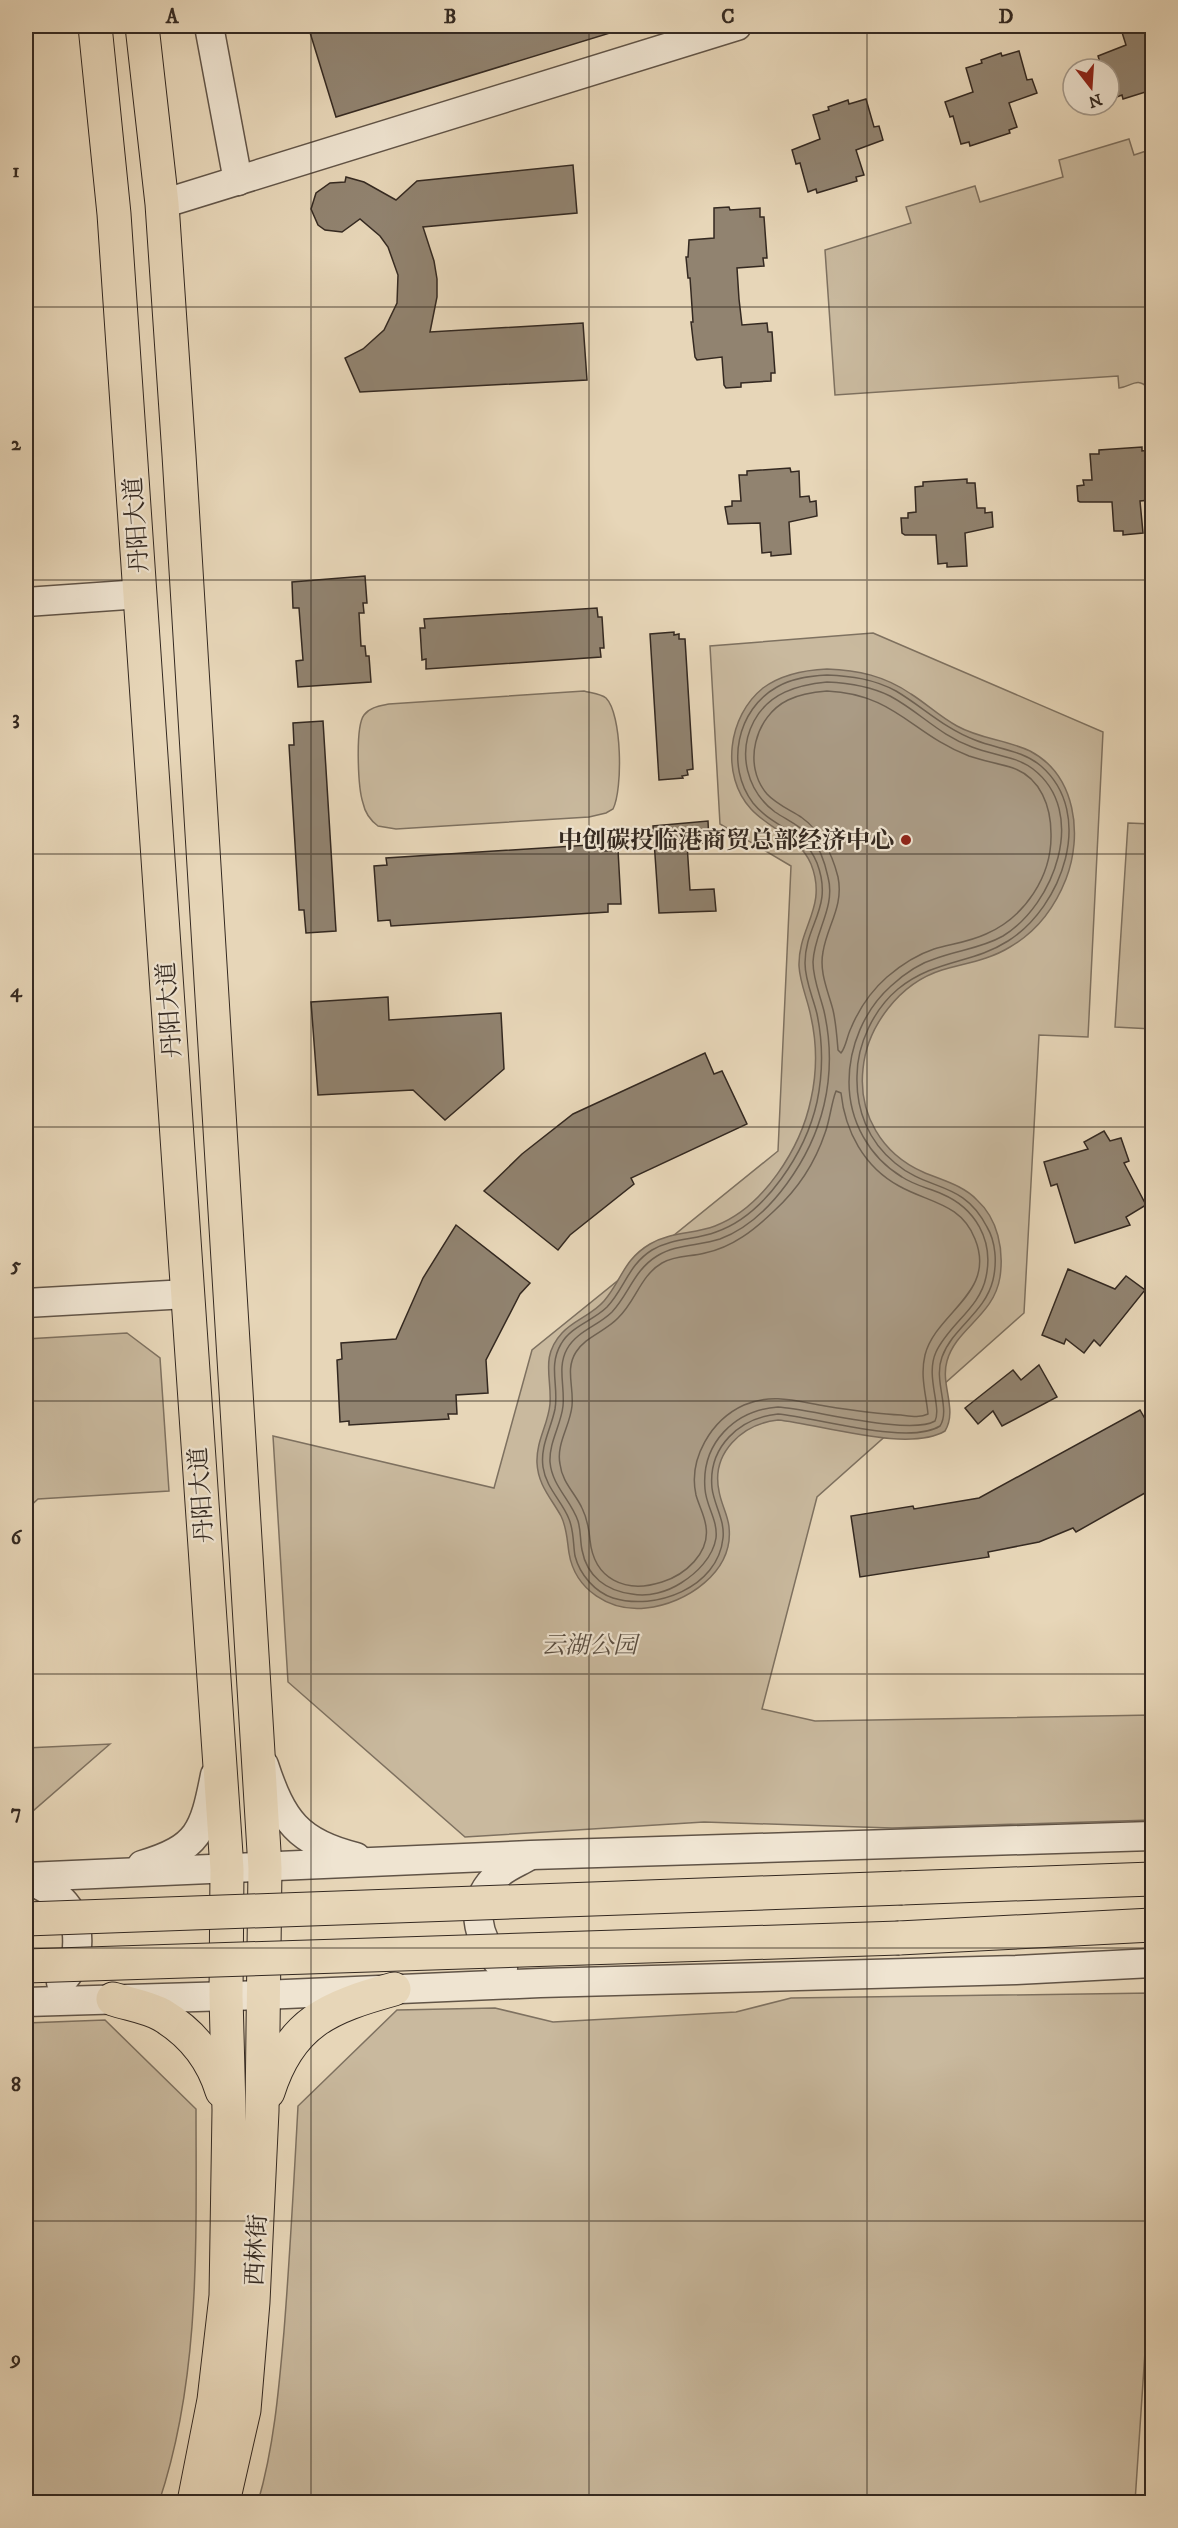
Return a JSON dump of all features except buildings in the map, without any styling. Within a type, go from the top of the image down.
[{"type":"main road","name":"丹阳大道","points":[[94,26],[114,214],[227,1869],[226,1996]]},
{"type":"main road","name":"丹阳大道","points":[[142,26],[162,204],[203,844],[265,1868],[263,1995]]},
{"type":"main road","points":[[158,846],[203,844]]},
{"type":"main road","points":[[182,1216],[225,1214]]},
{"type":"main road","points":[[26,1919],[1152,1879]]},
{"type":"main road","points":[[26,1966],[899,1938],[1152,1925]]},
{"type":"main road","points":[[262,2111],[271,2082],[286,2051],[305,2026],[328,2011],[355,1999],[394,1989]]},
{"type":"main road","name":"西林街","points":[[223,2502],[244,2410],[253,2302],[262,2111],[263,1995]]},
{"type":"main road","name":"西林街","points":[[194,2502],[214,2400],[226,2296],[229,2110],[226,1996]]},
{"type":"main road","points":[[113,1999],[161,2014],[186,2032],[207,2055],[217,2074],[229,2110]]},
{"type":"street","points":[[209,26],[238,181]]},
{"type":"street","points":[[162,204],[737,26]]},
{"type":"street","points":[[26,602],[141,594]]},
{"type":"street","points":[[26,1304],[187,1294]]},
{"type":"street","points":[[258,1746],[278,1802],[288,1821],[304,1835],[329,1850],[385,1863]]},
{"type":"street","points":[[98,1874],[171,1856],[193,1839],[205,1820],[219,1752]]},
{"type":"street","points":[[26,1878],[531,1856],[1152,1836]]},
{"type":"street","points":[[531,1856],[502,1871],[485,1888],[478,1908],[478,1921],[483,1938],[493,1957],[507,1972],[540,1983]]},
{"type":"street","points":[[26,1878],[48,1888],[64,1902],[76,1922],[78,1938],[76,1959],[65,1978],[50,1991],[27,2002]]},
{"type":"street","points":[[27,2002],[1152,1964]]},
{"type":"green space","points":[[1129,139],[1134,155],[1152,149],[1152,385],[1148,388],[1137,382],[1119,388],[1118,376],[835,395],[825,250],[911,223],[906,207],[975,186],[980,202],[1063,177],[1059,160]]},
{"type":"green space","name":"云湖公园","points":[[873,633],[1103,732],[1088,1037],[1039,1035],[1024,1313],[817,1497],[762,1709],[815,1721],[1152,1715],[1152,1820],[892,1828],[704,1822],[465,1837],[288,1682],[273,1436],[494,1488],[532,1350],[778,1151],[791,866],[720,824],[710,646]]},
{"type":"green space","points":[[584,691],[606,698],[615,719],[619,769],[613,809],[589,817],[396,829],[378,826],[370,819],[363,803],[358,758],[361,722],[369,710],[389,704]]},
{"type":"green space","points":[[1128,823],[1152,824],[1152,1029],[1115,1027]]},
{"type":"green space","points":[[127,1333],[160,1358],[169,1491],[38,1499],[26,1510],[26,1468],[30,1467],[26,1339]]},
{"type":"green space","points":[[110,1744],[26,1817],[26,1748]]},
{"type":"green space","points":[[1152,1993],[1152,2247],[1135,2502],[258,2502],[272,2439],[280,2374],[298,2106],[397,2010],[495,2008],[553,2022],[736,2012],[791,1998]]},
{"type":"green space","points":[[105,2020],[196,2109],[193,2308],[182,2406],[173,2455],[159,2502],[26,2502],[26,2023]]},
{"type":"water","points":[[827,669],[850,671],[881,678],[917,698],[957,726],[1030,751],[1057,775],[1072,807],[1074,844],[1071,862],[1062,889],[1044,918],[1028,934],[1002,951],[986,958],[942,970],[912,985],[888,1008],[879,1022],[871,1037],[863,1069],[864,1102],[876,1131],[885,1143],[908,1164],[965,1190],[990,1216],[1000,1246],[1000,1277],[990,1302],[958,1339],[947,1361],[945,1370],[950,1414],[945,1431],[929,1437],[909,1439],[863,1435],[778,1420],[752,1427],[732,1443],[720,1464],[719,1491],[729,1527],[729,1543],[724,1558],[715,1571],[704,1583],[677,1600],[646,1608],[620,1606],[596,1596],[578,1578],[569,1553],[563,1521],[540,1478],[537,1455],[550,1404],[549,1359],[555,1342],[562,1333],[604,1301],[628,1264],[641,1250],[666,1237],[715,1226],[749,1205],[777,1174],[799,1137],[811,1099],[815,1068],[813,1027],[799,966],[800,952],[814,905],[815,879],[806,854],[792,840],[751,809],[741,795],[735,780],[732,746],[742,714],[763,688],[778,679],[794,674]]},
{"type":"place","name":"中创碳投临港商贸总部经济中心","points":[[906,840]]}]
